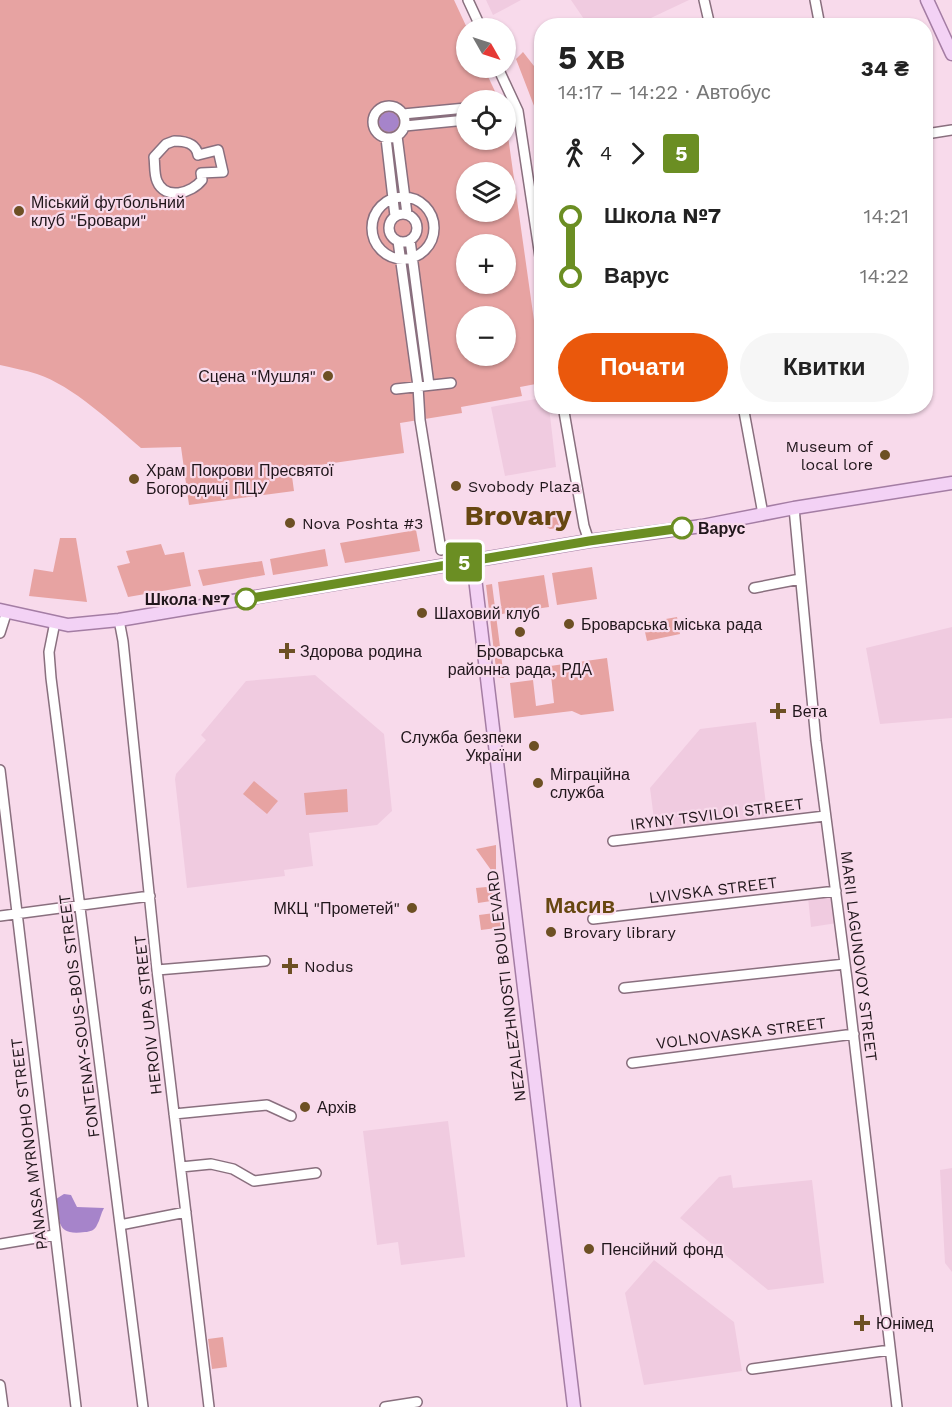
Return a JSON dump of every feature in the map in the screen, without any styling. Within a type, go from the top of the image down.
[{"type":"main road","points":[[927,0],[952,54]]},
{"type":"main road","points":[[3,610],[68,625],[119,620],[589,541],[702,526],[794,508],[952,483]]},
{"type":"main road","name":"NEZALEZHNOSTI BOULEVARD","points":[[473,561],[574,1407]]},
{"type":"street","points":[[468,0],[476,18]]},
{"type":"street","points":[[705,0],[708,18]]},
{"type":"street","points":[[815,0],[818,18]]},
{"type":"street","points":[[501,78],[513,111],[534,226]]},
{"type":"street","points":[[389,106],[403,114],[405,126],[397,136],[386,138],[375,129],[373,121],[375,114],[381,108],[389,106]]},
{"type":"street","points":[[403,114],[456,109]]},
{"type":"street","points":[[405,126],[456,121]]},
{"type":"street","points":[[933,133],[952,130]]},
{"type":"street","points":[[397,136],[407,214],[415,220],[417,227],[410,240],[398,241],[393,238],[389,230],[390,222],[395,216],[407,214]]},
{"type":"street","points":[[386,138],[395,216]]},
{"type":"street","points":[[178,141],[191,144],[197,150],[198,155],[218,150],[223,172],[201,173],[202,180],[195,188],[187,192],[170,192],[160,186],[156,180],[154,157],[159,150],[166,144],[178,141]]},
{"type":"street","points":[[404,196],[416,199],[424,205],[434,223],[430,243],[424,251],[412,258],[400,259],[381,250],[374,242],[371,231],[372,220],[384,202],[404,196]]},
{"type":"street","points":[[410,240],[429,385]]},
{"type":"street","points":[[398,241],[418,386],[420,420],[441,550]]},
{"type":"street","points":[[396,389],[451,383]]},
{"type":"street","points":[[564,414],[584,526],[589,541]]},
{"type":"street","points":[[744,414],[763,514]]},
{"type":"street","name":"MARII LAGUNOVOY STREET","points":[[794,508],[825,816],[854,1034],[897,1407]]},
{"type":"street","points":[[754,588],[800,579]]},
{"type":"street","points":[[0,633],[3,610]]},
{"type":"street","name":"HEROIV UPA STREET","points":[[119,620],[157,970],[209,1407]]},
{"type":"street","name":"FONTENAY-SOUS-BOIS STREET","points":[[55,622],[50,652],[51,678],[143,1407]]},
{"type":"street","name":"PANASA MYRNOHO STREET","points":[[0,770],[76,1407]]},
{"type":"street","name":"IRYNY TSVILOI STREET","points":[[613,841],[825,816]]},
{"type":"street","name":"LVIVSKA STREET","points":[[593,919],[836,891]]},
{"type":"street","points":[[0,916],[150,896]]},
{"type":"street","points":[[157,970],[265,961]]},
{"type":"street","points":[[624,988],[845,964]]},
{"type":"street","name":"VOLNOVASKA STREET","points":[[632,1063],[854,1034]]},
{"type":"street","points":[[174,1114],[267,1105],[291,1116]]},
{"type":"street","points":[[181,1167],[211,1164],[233,1169],[254,1181],[316,1173]]},
{"type":"street","points":[[120,1225],[186,1212]]},
{"type":"street","points":[[0,1244],[54,1235]]},
{"type":"street","points":[[752,1369],[890,1350]]},
{"type":"street","points":[[0,1385],[3,1407]]},
{"type":"street","points":[[385,1407],[417,1402]]},
{"type":"shaded area","points":[[0,0],[454,0],[462,18],[456,18],[456,78],[489,78],[494,90],[456,90],[456,150],[510,150],[512,162],[456,162],[456,222],[516,222],[516,193],[534,320],[534,384],[520,387],[522,396],[461,407],[462,413],[400,423],[404,453],[291,469],[294,491],[189,505],[181,447],[141,448],[92,406],[51,380],[37,374],[0,365]]},
{"type":"shaded area","points":[[486,0],[521,0],[493,15]]},
{"type":"shaded area","points":[[571,0],[689,0],[651,18],[583,18]]},
{"type":"shaded area","points":[[523,52],[534,66],[534,106],[516,59]]},
{"type":"shaded area","points":[[385,112],[393,112],[399,118],[399,126],[393,132],[385,132],[379,126],[379,118]]},
{"type":"shaded area","points":[[534,399],[534,414],[550,414],[556,467],[505,476],[491,407]]},
{"type":"shaded area","points":[[553,513],[563,516],[567,523],[565,527],[550,529],[545,526],[545,519]]},
{"type":"shaded area","points":[[416,530],[420,551],[345,563],[340,543]]},
{"type":"shaded area","points":[[60,538],[76,538],[87,602],[29,596],[34,569],[53,572]]},
{"type":"shaded area","points":[[161,544],[165,555],[184,552],[191,586],[128,597],[117,566],[130,563],[126,551]]},
{"type":"shaded area","points":[[325,549],[328,566],[273,575],[270,559]]},
{"type":"shaded area","points":[[262,561],[265,575],[203,586],[198,570]]},
{"type":"shaded area","points":[[592,567],[597,599],[557,605],[552,573]]},
{"type":"shaded area","points":[[544,575],[549,607],[502,614],[498,582]]},
{"type":"shaded area","points":[[492,584],[504,678],[497,677],[486,585]]},
{"type":"shaded area","points":[[677,617],[680,634],[647,641],[643,623]]},
{"type":"shaded area","points":[[952,627],[952,718],[880,724],[866,648]]},
{"type":"shaded area","points":[[607,658],[614,711],[581,715],[572,711],[514,718],[510,683],[533,680],[536,706],[554,703],[550,666]]},
{"type":"shaded area","points":[[315,675],[384,734],[392,811],[377,825],[309,833],[313,866],[284,870],[285,876],[187,888],[176,774],[206,740],[201,735],[246,681]]},
{"type":"shaded area","points":[[756,722],[768,821],[656,835],[650,788],[700,729]]},
{"type":"shaded area","points":[[254,781],[278,801],[267,814],[243,794]]},
{"type":"shaded area","points":[[347,789],[348,812],[306,815],[304,793]]},
{"type":"shaded area","points":[[496,845],[496,877],[476,849]]},
{"type":"shaded area","points":[[497,886],[498,900],[478,903],[476,888]]},
{"type":"shaded area","points":[[833,894],[837,923],[811,927],[808,897]]},
{"type":"shaded area","points":[[502,912],[504,927],[481,930],[479,915]]},
{"type":"shaded area","points":[[448,1121],[465,1257],[401,1265],[398,1242],[377,1245],[363,1131]]},
{"type":"shaded area","points":[[952,1168],[952,1272],[945,1263],[940,1170]]},
{"type":"shaded area","points":[[731,1175],[733,1188],[812,1180],[824,1283],[768,1290],[680,1218],[719,1177]]},
{"type":"shaded area","points":[[64,1194],[71,1195],[77,1207],[104,1208],[94,1229],[89,1232],[76,1233],[69,1232],[61,1226],[56,1199]]},
{"type":"shaded area","points":[[654,1260],[734,1322],[742,1371],[644,1385],[625,1293]]},
{"type":"shaded area","points":[[223,1337],[227,1367],[212,1369],[208,1339]]},
{"type":"bus line","name":"5","points":[[246,599],[650,531],[682,528]]},
{"type":"place","name":"Міський футбольний клуб \"Бровари\"","points":[[19,211]]},
{"type":"place","name":"Сцена \"Мушля\"","points":[[328,376]]},
{"type":"place","name":"Museum of local lore","points":[[885,455]]},
{"type":"place","name":"Храм Покрови Пресвятої Богородиці ПЦУ","points":[[134,479]]},
{"type":"place","name":"Svobody Plaza","points":[[456,486]]},
{"type":"place","name":"Nova Poshta #3","points":[[290,523]]},
{"type":"place","name":"Варус","points":[[682,528]]},
{"type":"place","name":"Школа №7","points":[[246,599]]},
{"type":"place","name":"Шаховий клуб","points":[[422,613]]},
{"type":"place","name":"Броварська міська рада","points":[[569,624]]},
{"type":"place","name":"Броварська районна рада, РДА","points":[[520,632]]},
{"type":"place","name":"Здорова родина","points":[[287,651]]},
{"type":"place","name":"Вета","points":[[778,711]]},
{"type":"place","name":"Служба безпеки України","points":[[534,746]]},
{"type":"place","name":"Міграційна служба","points":[[538,783]]},
{"type":"place","name":"МКЦ \"Прометей\"","points":[[412,908]]},
{"type":"place","name":"Brovary library","points":[[551,932]]},
{"type":"place","name":"Nodus","points":[[290,966]]},
{"type":"place","name":"Архів","points":[[305,1107]]},
{"type":"place","name":"Пенсійний фонд","points":[[589,1249]]},
{"type":"place","name":"Юнімед","points":[[862,1323]]},
{"type":"district","name":"Brovary","points":[[518,515]]},
{"type":"district","name":"Масив","points":[[580,905]]}]
